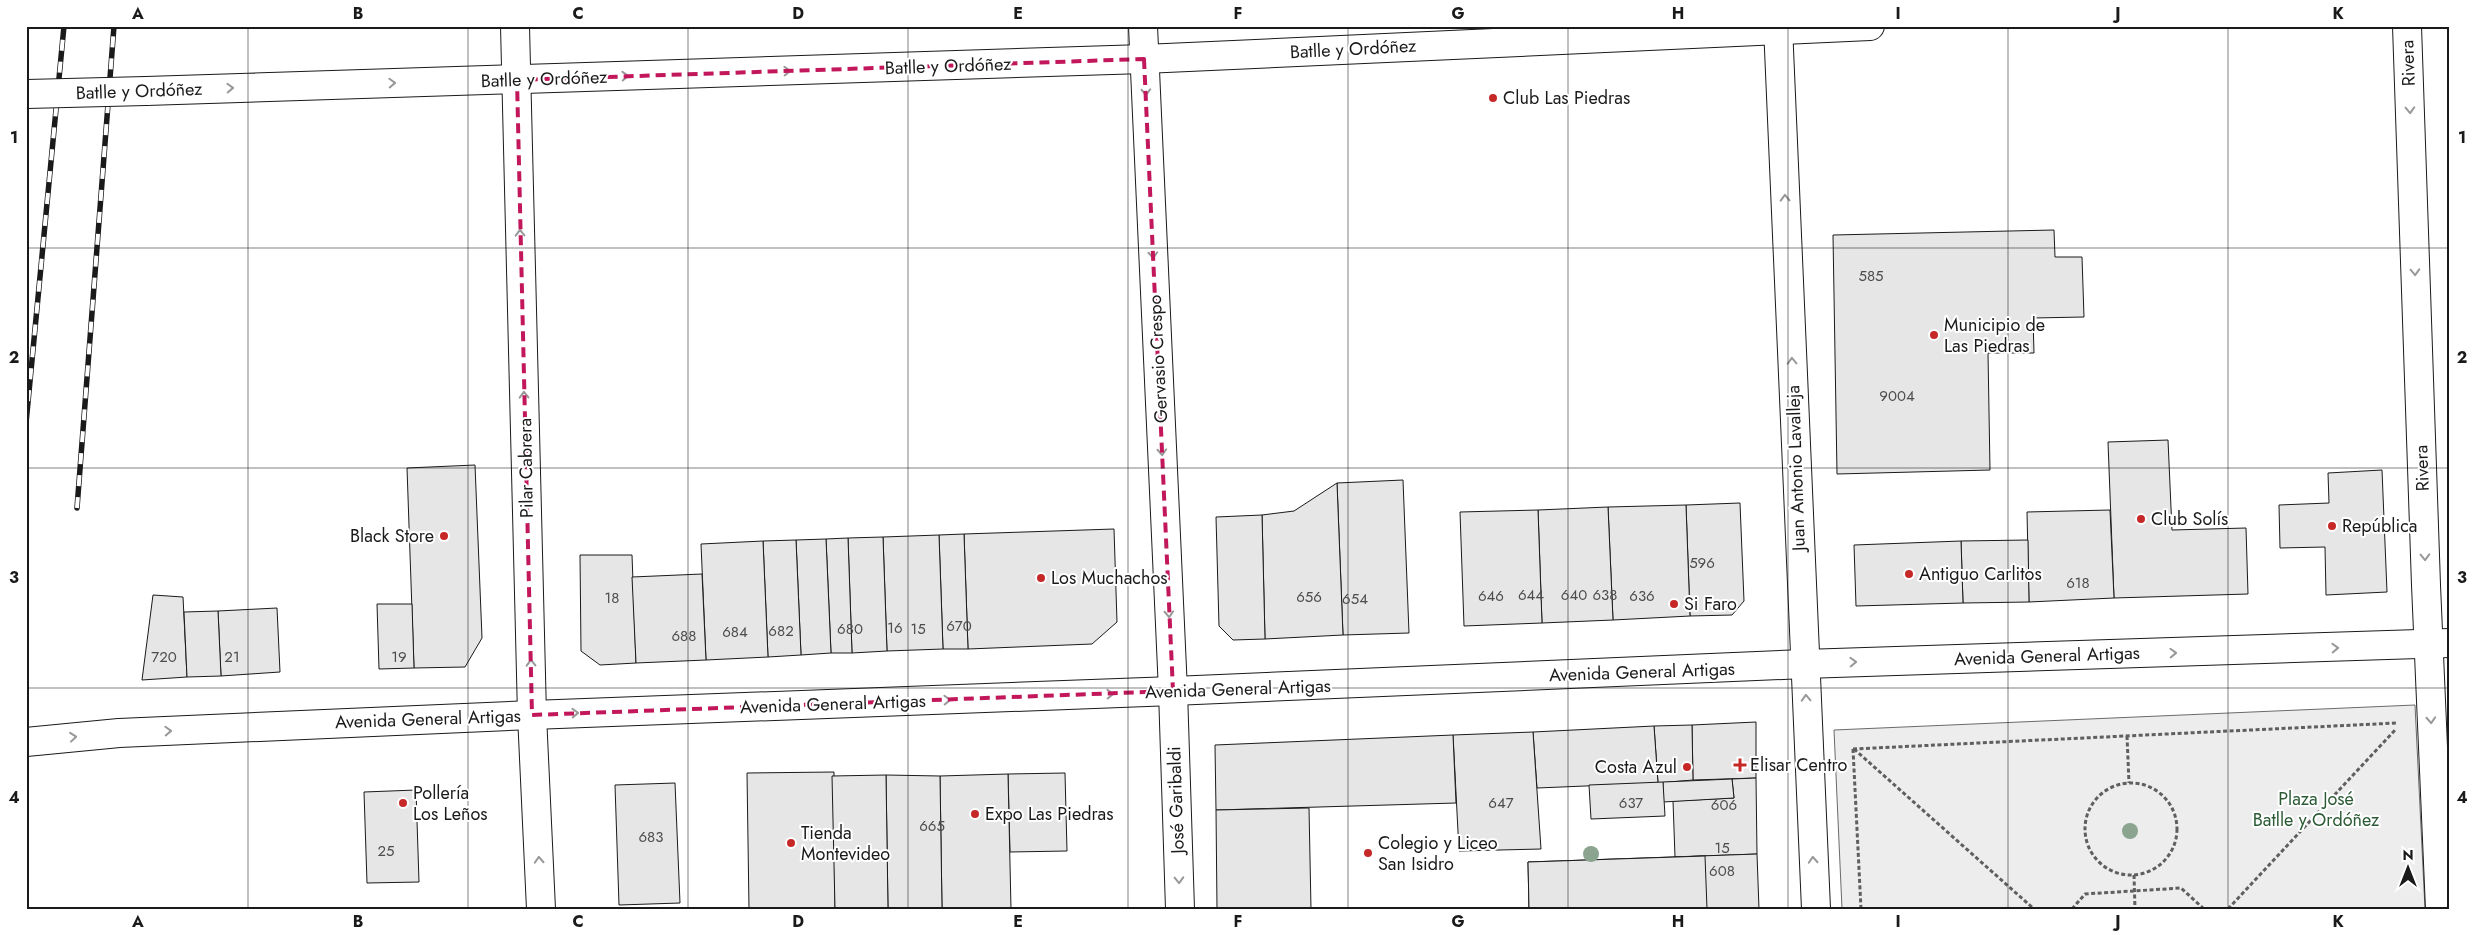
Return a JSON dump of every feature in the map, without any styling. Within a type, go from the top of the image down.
[{"type":"street","name":"Pilar Cabrera","points":[[515,26],[532,715],[541,909]]},
{"type":"street","name":"Gervasio Crespo","points":[[1143,26],[1173,692]]},
{"type":"street","name":"Batlle y Ordóñez","points":[[27,94],[1144,59],[1778,28],[1870,26]]},
{"type":"street","name":"Rivera","points":[[2407,26],[2439,644],[2440,909]]},
{"type":"street","name":"Juan Antonio Lavalleja","points":[[1778,28],[1816,909]]},
{"type":"street","name":"Avenida General Artigas","points":[[26,742],[119,733],[532,715],[1173,692],[1804,664],[2439,644]]},
{"type":"street","name":"José Garibaldi","points":[[1173,692],[1180,909]]},
{"type":"path","points":[[1853,749],[2402,723],[2228,909]]},
{"type":"path","points":[[2127,736],[2129,783]]},
{"type":"path","points":[[1853,749],[1861,909]]},
{"type":"path","points":[[1853,749],[2034,909]]},
{"type":"path","points":[[2129,783],[2142,785],[2164,798],[2172,808],[2176,821],[2174,846],[2167,857],[2158,866],[2147,872],[2134,875],[2122,875],[2100,864],[2092,855],[2084,832],[2090,808],[2097,799],[2106,790],[2129,783]]},
{"type":"path","points":[[2134,875],[2135,909]]},
{"type":"path","points":[[2072,909],[2085,894],[2182,888],[2204,909]]},
{"type":"highlighted area","points":[[1144,59],[1173,691],[532,715],[517,80]]},
{"type":"green space","name":"Plaza José Batlle y Ordóñez","points":[[2415,705],[2425,909],[1842,909],[1834,730]]},
{"type":"building","name":"Municipio de Las Piedras","points":[[2054,230],[2055,257],[2082,257],[2084,317],[2033,318],[2034,353],[1988,353],[1990,470],[1837,474],[1833,235]]},
{"type":"building","name":"Club Solís","points":[[2168,440],[2172,530],[2246,528],[2248,594],[2114,598],[2108,442]]},
{"type":"building","name":"Black Store","points":[[475,465],[482,638],[465,667],[414,668],[407,468]]},
{"type":"building","name":"República","points":[[2382,470],[2387,592],[2326,595],[2325,547],[2280,548],[2279,505],[2329,503],[2328,473]]},
{"type":"building","points":[[1403,480],[1409,633],[1343,635],[1337,483]]},
{"type":"building","points":[[1337,483],[1343,635],[1265,639],[1262,515],[1294,511]]},
{"type":"building","points":[[1740,503],[1744,601],[1732,615],[1690,616],[1686,505]]},
{"type":"building","points":[[1686,505],[1690,616],[1613,620],[1608,507]]},
{"type":"building","points":[[1608,507],[1613,620],[1542,623],[1538,510]]},
{"type":"building","points":[[1538,510],[1542,623],[1464,626],[1460,512]]},
{"type":"building","points":[[2110,510],[2114,598],[2029,602],[2027,512]]},
{"type":"building","points":[[1262,515],[1265,639],[1233,640],[1219,626],[1216,517]]},
{"type":"building","name":"Los Muchachos","points":[[1114,529],[1117,622],[1092,644],[968,649],[964,534]]},
{"type":"building","points":[[964,534],[968,649],[943,649],[939,535]]},
{"type":"building","points":[[939,535],[943,649],[887,651],[883,537]]},
{"type":"building","points":[[883,537],[887,651],[852,653],[848,538]]},
{"type":"building","points":[[848,538],[852,653],[831,653],[826,539]]},
{"type":"building","points":[[826,539],[831,653],[801,655],[796,540]]},
{"type":"building","points":[[796,540],[801,655],[768,657],[763,541]]},
{"type":"building","points":[[2028,540],[2029,602],[1963,603],[1961,541]]},
{"type":"building","points":[[763,541],[768,657],[706,660],[701,544]]},
{"type":"building","name":"Antiguo Carlitos","points":[[1961,541],[1963,603],[1856,606],[1854,545]]},
{"type":"building","points":[[580,555],[632,555],[636,663],[600,665],[581,651]]},
{"type":"building","points":[[702,574],[706,660],[636,663],[632,577]]},
{"type":"building","points":[[153,595],[183,597],[187,677],[142,680]]},
{"type":"building","points":[[377,604],[412,604],[414,668],[379,669]]},
{"type":"building","points":[[277,608],[280,672],[221,676],[218,611]]},
{"type":"building","points":[[218,611],[221,676],[187,677],[184,612]]},
{"type":"building","points":[[1756,722],[1756,778],[1693,780],[1692,725]]},
{"type":"building","points":[[1692,725],[1693,780],[1658,783],[1654,726]]},
{"type":"building","points":[[1654,726],[1658,783],[1537,788],[1533,732]]},
{"type":"building","points":[[1533,732],[1541,849],[1459,851],[1453,735]]},
{"type":"building","points":[[1453,735],[1456,803],[1216,810],[1215,745]]},
{"type":"building","name":"Tienda Montevideo","points":[[834,772],[835,909],[749,909],[747,773]]},
{"type":"building","points":[[1065,773],[1067,851],[1010,852],[1008,774]]},
{"type":"building","name":"Expo Las Piedras","points":[[1008,774],[1011,909],[942,909],[940,776]]},
{"type":"building","points":[[886,775],[940,776],[942,908],[888,909]]},
{"type":"building","points":[[886,775],[888,909],[835,909],[832,776]]},
{"type":"building","points":[[1756,778],[1757,854],[1675,857],[1673,801],[1734,798],[1732,779]]},
{"type":"building","points":[[1732,779],[1734,798],[1663,802],[1663,782]]},
{"type":"building","points":[[1663,782],[1665,816],[1591,819],[1589,785]]},
{"type":"building","points":[[675,783],[680,903],[619,905],[615,785]]},
{"type":"building","points":[[416,790],[419,882],[367,883],[364,792]]},
{"type":"building","points":[[1309,808],[1311,909],[1217,909],[1216,810]]},
{"type":"building","points":[[1757,854],[1759,909],[1529,909],[1528,862]]},
{"type":"building","points":[[1705,856],[1707,909],[1529,909],[1528,862]]},
{"type":"railway","points":[[26,423],[64,26]]},
{"type":"railway","points":[[77,508],[114,26]]},
{"type":"place","name":"Club Las Piedras","points":[[1493,98]]},
{"type":"place","name":"Municipio de Las Piedras","points":[[1934,335]]},
{"type":"place","name":"Club Solís","points":[[2141,519]]},
{"type":"place","name":"República","points":[[2332,526]]},
{"type":"place","name":"Black Store","points":[[444,536]]},
{"type":"place","name":"Antiguo Carlitos","points":[[1909,574]]},
{"type":"place","name":"Los Muchachos","points":[[1041,578]]},
{"type":"place","name":"Si Faro","points":[[1674,604]]},
{"type":"place","name":"Elisar Centro","points":[[1740,765]]},
{"type":"place","name":"Costa Azul","points":[[1687,767]]},
{"type":"place","name":"Pollería Los Leños","points":[[403,803]]},
{"type":"place","name":"Expo Las Piedras","points":[[975,814]]},
{"type":"place","name":"Tienda Montevideo","points":[[791,843]]},
{"type":"place","name":"Colegio y Liceo San Isidro","points":[[1368,853]]}]
